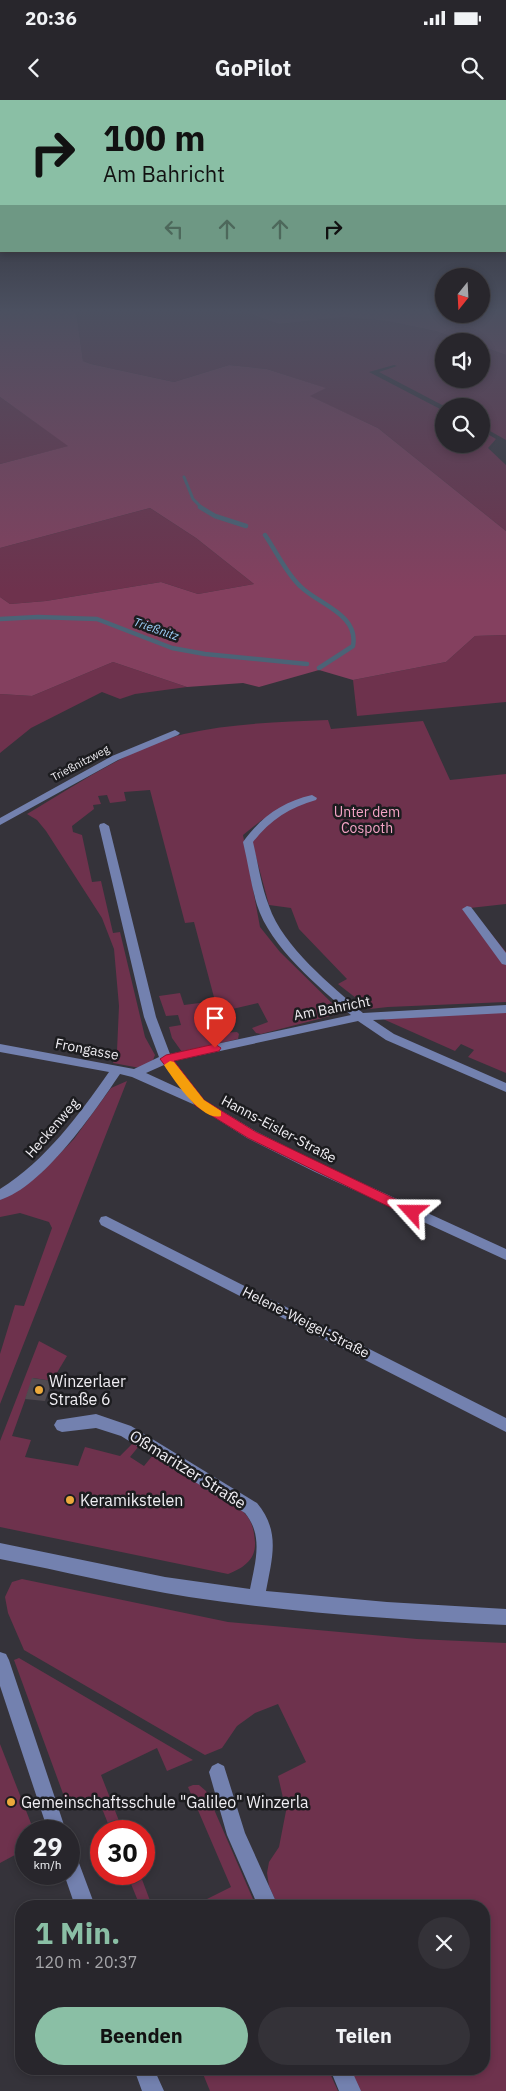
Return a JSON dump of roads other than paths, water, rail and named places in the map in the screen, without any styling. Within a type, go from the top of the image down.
[{"type":"street","name":"Trießnitzweg","points":[[0,822],[115,758],[175,733]]},
{"type":"street","points":[[312,798],[287,806],[256,830],[248,842],[252,866],[263,906],[271,924],[290,949],[308,968],[360,1016],[390,1037],[506,1088]]},
{"type":"street","name":"Hanns-Eisler-Straße","points":[[104,826],[150,1017],[166,1059],[200,1103],[252,1135],[320,1169],[506,1254]]},
{"type":"street","points":[[467,909],[506,961]]},
{"type":"street","name":"Am Bahricht","points":[[166,1059],[360,1016],[506,1009]]},
{"type":"street","name":"Frongasse","points":[[0,1048],[135,1073],[166,1059]]},
{"type":"street","name":"Heckenweg","points":[[0,1196],[37,1168],[55,1150],[117,1070]]},
{"type":"street","points":[[135,1073],[200,1103]]},
{"type":"street","name":"Helene-Weigel-Straße","points":[[106,1221],[506,1425]]},
{"type":"street","name":"Oßmaritzer Straße","points":[[62,1425],[96,1421],[126,1431],[251,1508],[259,1517],[265,1534],[257,1597]]},
{"type":"street","points":[[0,1551],[188,1589],[348,1607],[506,1616]]},
{"type":"street","points":[[0,1660],[53,1820]]},
{"type":"street","points":[[218,1772],[236,1835],[265,1900]]},
{"type":"street","points":[[77,1885],[83,1900]]},
{"type":"street","points":[[146,2075],[152,2091]]},
{"type":"street","points":[[343,2075],[350,2091]]},
{"type":"waterway","name":"Trießnitz","points":[[184,477],[193,499],[202,508]]},
{"type":"waterway","name":"Trießnitz","points":[[200,507],[215,516],[246,526]]},
{"type":"waterway","name":"Trießnitz","points":[[265,535],[295,581],[308,593],[336,611],[350,626],[353,635],[353,646],[319,668]]},
{"type":"waterway","name":"Trießnitz","points":[[0,619],[38,617],[97,619],[172,648],[205,654],[307,664]]},
{"type":"place","name":"Winzerlaer Straße 6","points":[[39,1390]]},
{"type":"place","name":"Keramikstelen","points":[[70,1500]]},
{"type":"place","name":"Gemeinschaftsschule \"Galileo\" Winzerla","points":[[11,1802]]},
{"type":"park label","name":"Unter dem Cospoth","points":[[367,820]]}]
